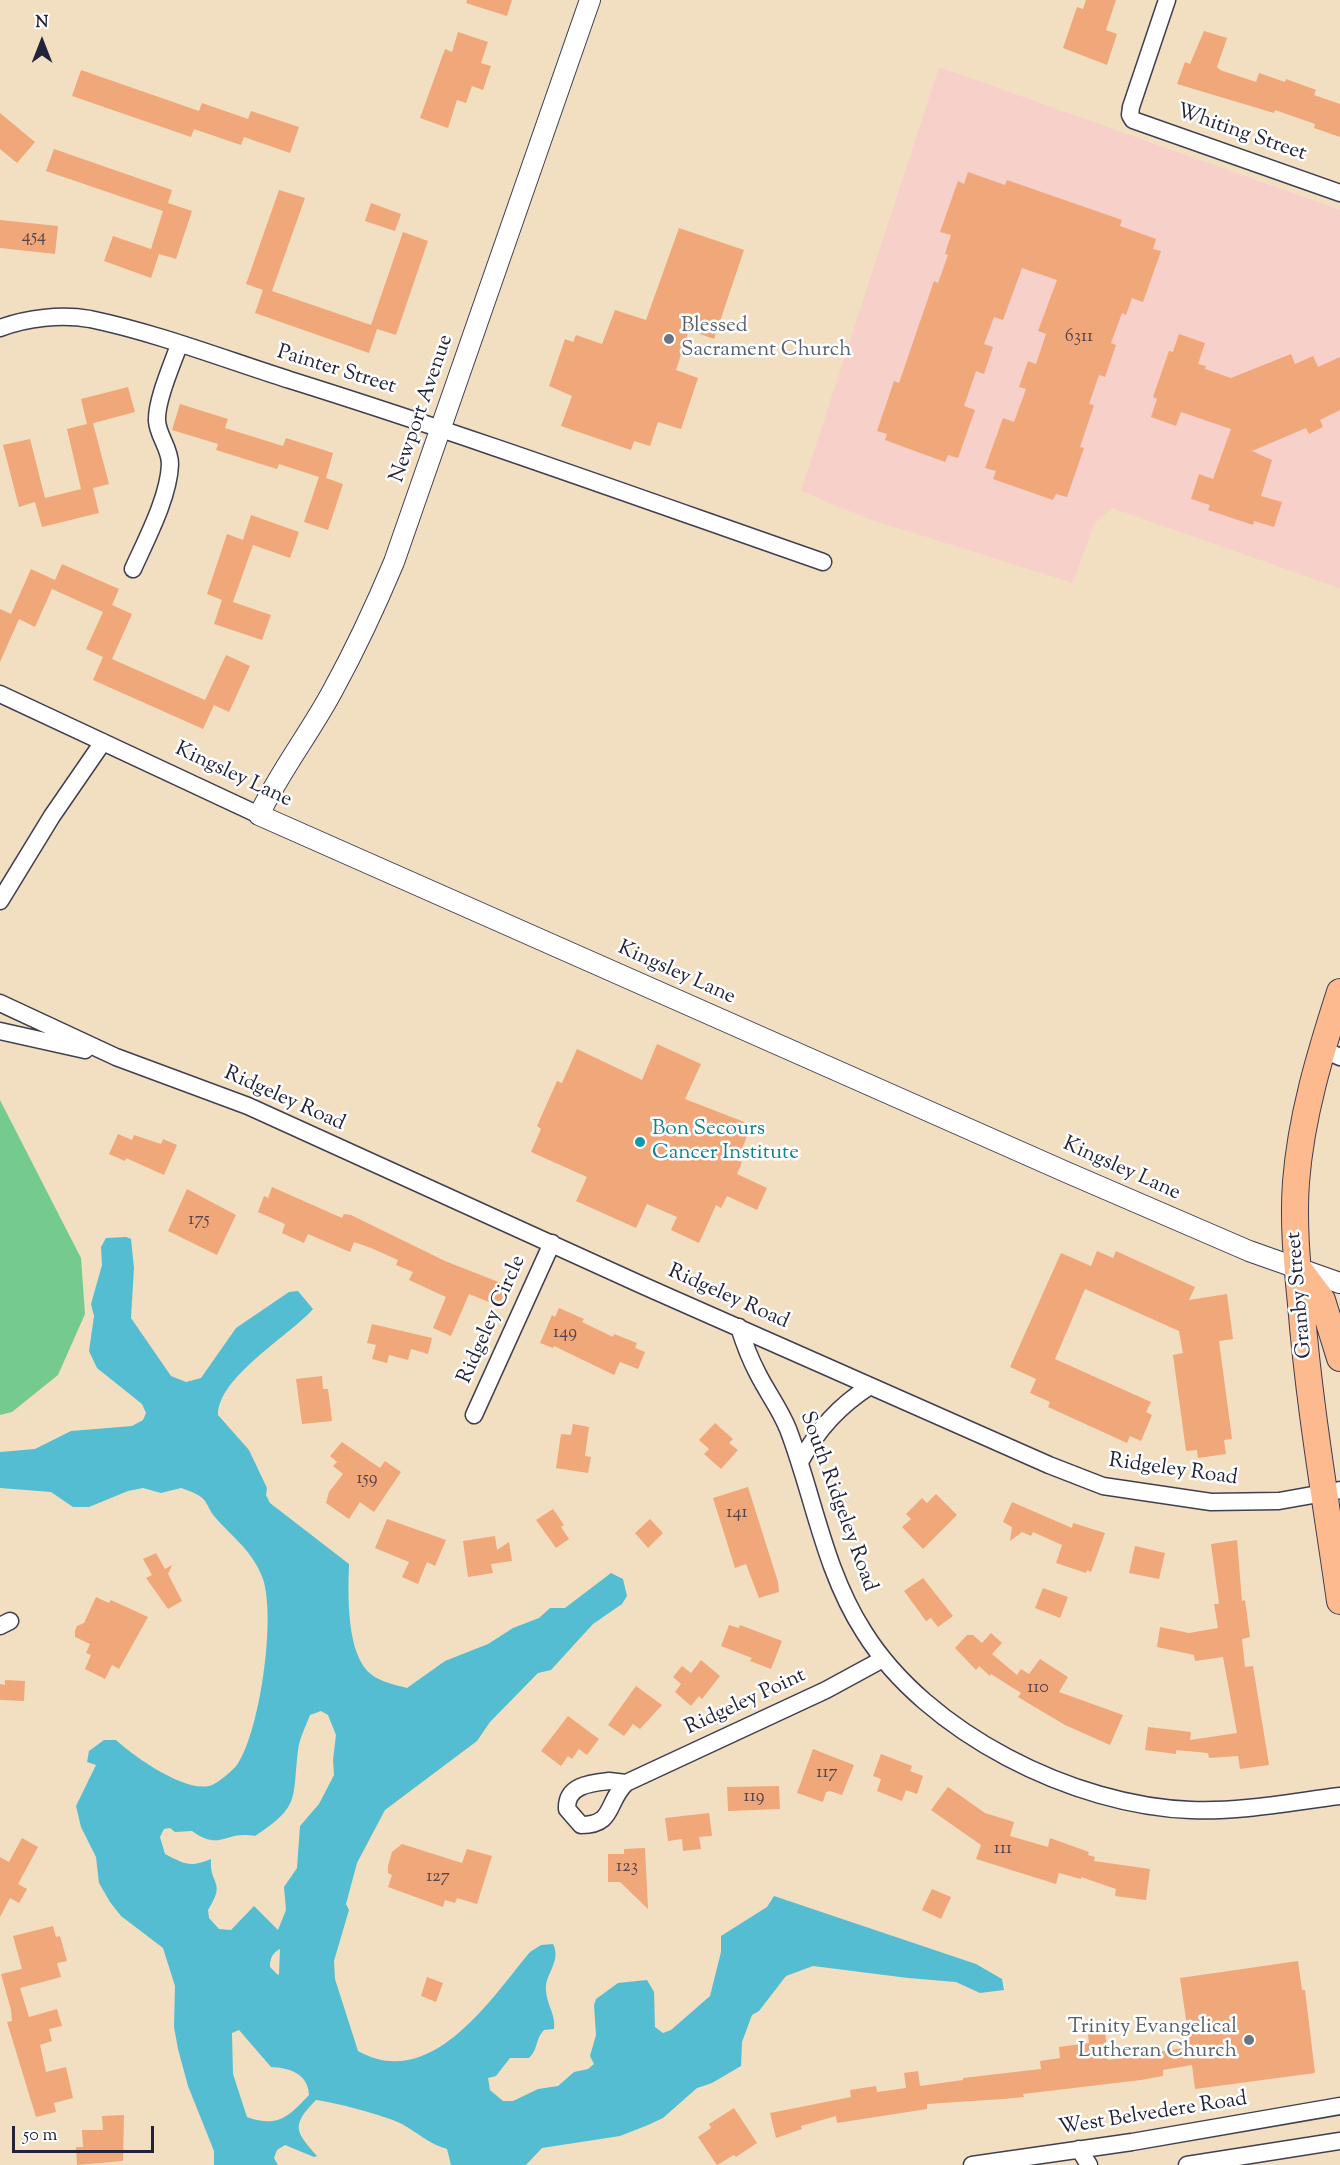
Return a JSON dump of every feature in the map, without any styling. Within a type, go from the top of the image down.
[{"type":"main road","name":"Granby Street","points":[[1340,992],[1331,1053],[1302,1136],[1296,1181],[1295,1226],[1305,1358],[1332,1491],[1340,1601]]},
{"type":"main road","points":[[1298,1268],[1322,1300],[1340,1358]]},
{"type":"street","name":"Newport Avenue","points":[[259,815],[273,786],[333,691],[375,608],[442,429],[590,0]]},
{"type":"street","name":"Whiting Street","points":[[1167,0],[1130,115],[1133,120],[1340,193]]},
{"type":"street","name":"Painter Street","points":[[0,328],[39,319],[89,319],[179,345],[442,429],[823,562]]},
{"type":"street","points":[[133,569],[151,529],[170,465],[168,450],[159,431],[157,417],[179,345]]},
{"type":"street","name":"Kingsley Lane","points":[[0,694],[259,815],[1066,1172],[1249,1251],[1340,1283]]},
{"type":"street","points":[[0,901],[52,816],[103,742]]},
{"type":"street","name":"Ridgeley Road","points":[[0,1003],[116,1057],[248,1106],[870,1386],[1049,1465],[1103,1486],[1211,1502],[1249,1503],[1332,1491]]},
{"type":"street","name":"Ridgeley Road","points":[[0,1031],[116,1057]]},
{"type":"street","name":"Ridgeley Circle","points":[[474,1415],[552,1243]]},
{"type":"street","name":"South Ridgeley Road","points":[[739,1327],[758,1374],[787,1426],[827,1554],[848,1604],[863,1632],[883,1659],[908,1685],[987,1746],[1027,1768],[1104,1797],[1147,1806],[1195,1810],[1234,1809],[1340,1796]]},
{"type":"street","points":[[800,1462],[813,1438],[830,1417],[870,1386]]},
{"type":"street","name":"Ridgeley Point","points":[[626,1783],[826,1690],[883,1659]]},
{"type":"street","name":"West Belvedere Road","points":[[972,2165],[1079,2150],[1340,2106]]},
{"type":"street","points":[[1187,2165],[1340,2141]]},
{"type":"street","points":[[1079,2150],[1089,2165]]},
{"type":"shaded area","points":[[939,67],[1340,210],[1340,588],[1112,508],[1094,524],[1073,583],[869,519],[801,491]]},
{"type":"green space","points":[[0,1100],[81,1258],[85,1314],[58,1375],[12,1412],[0,1415]]},
{"type":"water","points":[[106,1238],[131,1239],[134,1268],[131,1318],[171,1376],[186,1382],[201,1378],[236,1328],[289,1292],[298,1291],[313,1309],[241,1372],[229,1386],[221,1401],[218,1415],[249,1450],[267,1488],[266,1495],[270,1503],[349,1564],[349,1607],[353,1639],[357,1654],[372,1675],[407,1688],[445,1661],[488,1644],[513,1628],[539,1618],[550,1608],[565,1608],[611,1573],[623,1579],[627,1596],[622,1604],[593,1624],[551,1670],[538,1673],[490,1722],[477,1741],[385,1810],[357,1863],[346,1904],[349,1910],[334,1961],[335,1979],[358,2051],[385,2060],[410,2060],[434,2050],[456,2035],[477,2015],[530,1952],[541,1945],[553,1944],[555,1957],[546,1991],[554,2019],[554,2029],[544,2030],[529,2058],[510,2058],[496,2076],[488,2078],[490,2090],[503,2101],[513,2101],[538,2089],[558,2086],[574,2072],[588,2069],[594,2064],[590,2056],[596,2035],[594,2005],[596,1999],[618,1983],[647,1980],[654,1992],[655,2027],[663,2033],[671,2030],[710,1996],[721,1952],[721,1936],[767,1907],[774,1896],[976,1964],[1002,1979],[1004,1990],[980,1993],[956,1982],[813,1966],[786,1976],[759,2011],[752,2015],[742,2042],[741,2066],[712,2083],[697,2088],[663,2118],[648,2125],[620,2136],[542,2148],[526,2165],[451,2165],[447,2149],[402,2124],[360,2110],[316,2100],[302,2116],[299,2129],[304,2141],[317,2156],[314,2157],[285,2145],[277,2150],[274,2158],[278,2165],[214,2165],[214,2151],[188,2086],[178,2049],[174,2027],[175,1986],[163,1948],[121,1916],[110,1902],[99,1883],[96,1857],[81,1827],[76,1806],[96,1765],[87,1762],[89,1751],[104,1740],[116,1740],[161,1772],[202,1787],[212,1785],[237,1765],[253,1728],[264,1674],[268,1620],[263,1579],[254,1560],[214,1516],[203,1499],[181,1488],[161,1493],[143,1488],[128,1491],[89,1507],[73,1507],[51,1492],[0,1488],[0,1452],[35,1449],[71,1431],[132,1426],[143,1420],[146,1413],[142,1404],[97,1368],[89,1351],[94,1316],[91,1304],[102,1265],[101,1247]],"holes":[[[321,1711],[328,1715],[336,1735],[334,1775],[319,1804],[300,1826],[297,1868],[284,1887],[286,1910],[278,1930],[254,1906],[231,1930],[219,1929],[209,1918],[208,1910],[217,1888],[212,1874],[211,1859],[187,1864],[165,1854],[160,1837],[164,1829],[170,1828],[175,1832],[192,1831],[210,1840],[217,1840],[245,1835],[255,1836],[270,1826],[287,1809],[292,1800],[301,1737],[310,1715]],[[280,1949],[278,1975],[270,1967],[270,1961],[275,1952]],[[239,2030],[271,2067],[291,2070],[305,2081],[309,2095],[288,2115],[275,2121],[247,2117],[233,2074],[232,2033]]]},
{"type":"building","points":[[467,0],[512,0],[507,16],[466,3]]},
{"type":"building","points":[[1086,0],[1116,0],[1106,30],[1117,34],[1107,65],[1063,48],[1077,7],[1083,9]]},
{"type":"building","points":[[1204,31],[1227,38],[1217,67],[1220,70],[1256,82],[1259,73],[1285,82],[1286,79],[1316,90],[1314,95],[1340,104],[1340,137],[1314,128],[1315,124],[1275,110],[1274,113],[1177,84],[1185,62],[1190,64]]},
{"type":"building","points":[[458,32],[488,42],[481,63],[491,66],[483,90],[472,86],[466,103],[457,100],[448,128],[420,118],[445,49],[452,52]]},
{"type":"building","points":[[81,70],[199,111],[202,103],[248,119],[251,111],[299,127],[290,153],[244,137],[241,145],[194,129],[191,137],[72,96]]},
{"type":"building","points":[[0,113],[35,142],[17,163],[0,149]]},
{"type":"building","points":[[54,149],[172,190],[168,203],[192,211],[176,259],[159,254],[151,278],[104,261],[113,236],[151,249],[163,211],[46,171]]},
{"type":"building","points":[[968,172],[1005,185],[1007,180],[1122,220],[1120,226],[1156,239],[1153,249],[1161,251],[1143,302],[1132,298],[1126,315],[1122,313],[1111,343],[1116,345],[1105,377],[1099,375],[1089,404],[1094,405],[1080,447],[1084,448],[1067,497],[1056,494],[1053,500],[993,479],[996,471],[985,468],[1003,418],[1014,422],[1026,389],[1019,387],[1028,361],[1036,364],[1046,334],[1038,331],[1057,280],[1022,268],[1003,320],[994,317],[984,344],[993,347],[984,374],[976,371],[964,406],[975,410],[958,458],[948,455],[945,462],[885,440],[887,434],[877,431],[894,381],[899,383],[934,281],[938,283],[948,255],[945,254],[951,235],[940,232],[958,181],[964,184]]},
{"type":"building","points":[[279,190],[305,198],[272,291],[330,311],[371,325],[403,232],[428,241],[396,335],[377,329],[369,353],[255,313],[263,290],[246,284]]},
{"type":"building","points":[[371,203],[401,214],[395,231],[365,221]]},
{"type":"building","points":[[0,220],[58,226],[55,254],[0,248]]},
{"type":"building","name":"Blessed Sacrament Church","points":[[679,228],[744,250],[714,339],[689,330],[676,370],[698,378],[681,429],[658,422],[650,446],[634,441],[631,450],[561,426],[572,396],[549,386],[565,339],[573,342],[576,335],[602,344],[615,310],[646,320]]},
{"type":"building","points":[[1179,334],[1205,343],[1198,364],[1206,366],[1205,369],[1231,378],[1291,354],[1295,364],[1313,356],[1318,367],[1340,357],[1340,410],[1320,420],[1323,427],[1309,434],[1306,428],[1252,451],[1272,460],[1261,496],[1282,502],[1274,527],[1254,521],[1253,525],[1208,510],[1210,505],[1191,499],[1199,474],[1213,479],[1231,429],[1181,412],[1176,426],[1151,417],[1157,399],[1153,397],[1169,351],[1173,352]]},
{"type":"building","points":[[128,387],[135,412],[93,423],[109,484],[93,488],[99,513],[42,527],[35,502],[19,507],[3,445],[30,439],[45,498],[81,489],[67,429],[87,424],[81,399]]},
{"type":"building","points":[[180,404],[228,419],[225,428],[283,446],[286,438],[333,453],[326,478],[343,484],[328,530],[304,522],[319,477],[279,464],[277,469],[216,450],[218,444],[172,430]]},
{"type":"building","points":[[251,515],[299,532],[290,558],[253,545],[233,602],[271,615],[262,640],[214,624],[222,600],[207,594],[227,534],[243,540]]},
{"type":"building","points":[[62,564],[119,589],[112,605],[132,614],[112,659],[205,700],[226,655],[250,666],[229,712],[214,705],[203,729],[93,680],[103,657],[86,649],[103,612],[52,589],[35,627],[19,619],[0,662],[0,609],[11,614],[31,569],[55,580]]},
{"type":"building","name":"Bon Secours Cancer Institute","points":[[657,1044],[701,1064],[685,1099],[752,1125],[737,1160],[742,1162],[737,1174],[767,1188],[757,1210],[727,1196],[721,1208],[716,1205],[699,1243],[671,1230],[677,1217],[647,1204],[636,1228],[576,1201],[587,1177],[531,1152],[541,1129],[537,1126],[557,1081],[562,1083],[577,1049],[642,1080]]},
{"type":"building","points":[[118,1134],[132,1140],[134,1135],[161,1144],[163,1139],[177,1145],[164,1175],[126,1158],[125,1161],[109,1154]]},
{"type":"building","points":[[272,1187],[342,1218],[344,1214],[351,1215],[445,1261],[501,1283],[499,1287],[506,1290],[499,1306],[469,1294],[451,1336],[433,1328],[446,1297],[409,1280],[413,1272],[396,1265],[398,1260],[371,1248],[354,1242],[350,1252],[308,1234],[304,1243],[282,1233],[285,1224],[258,1212],[264,1196],[268,1198]]},
{"type":"building","points":[[187,1189],[236,1215],[217,1255],[168,1231]]},
{"type":"building","points":[[1097,1251],[1113,1258],[1116,1251],[1195,1287],[1189,1300],[1227,1294],[1233,1339],[1219,1341],[1232,1439],[1224,1440],[1226,1454],[1198,1458],[1197,1450],[1186,1451],[1173,1355],[1183,1353],[1179,1331],[1085,1289],[1055,1359],[1151,1402],[1146,1412],[1152,1415],[1141,1441],[1130,1436],[1127,1443],[1048,1407],[1050,1402],[1030,1393],[1036,1379],[1010,1367],[1061,1253],[1091,1266]]},
{"type":"building","points":[[559,1308],[584,1319],[582,1322],[613,1337],[614,1334],[637,1343],[635,1348],[645,1352],[638,1369],[620,1362],[614,1375],[554,1346],[553,1348],[540,1343],[552,1315],[555,1317]]},
{"type":"building","points":[[372,1324],[432,1338],[428,1354],[411,1349],[408,1360],[389,1355],[387,1363],[372,1359],[376,1345],[367,1343]]},
{"type":"building","points":[[322,1376],[323,1389],[328,1389],[332,1421],[302,1424],[296,1379]]},
{"type":"building","points":[[715,1423],[733,1439],[729,1443],[738,1450],[721,1469],[704,1454],[709,1449],[699,1440]]},
{"type":"building","points":[[573,1424],[589,1427],[585,1456],[591,1457],[588,1473],[556,1468],[561,1434],[571,1435]]},
{"type":"building","points":[[342,1442],[380,1468],[385,1461],[401,1472],[374,1512],[360,1502],[349,1519],[326,1503],[329,1492],[343,1474],[333,1466],[337,1462],[330,1456]]},
{"type":"building","points":[[748,1487],[778,1582],[779,1592],[759,1598],[746,1564],[735,1568],[713,1498]]},
{"type":"building","points":[[936,1494],[957,1515],[923,1549],[902,1527],[911,1519],[906,1514],[922,1498],[927,1503]]},
{"type":"building","points":[[1012,1502],[1072,1528],[1073,1523],[1105,1533],[1091,1572],[1087,1570],[1086,1573],[1056,1563],[1062,1545],[1033,1532],[1031,1536],[1022,1532],[1010,1541],[1012,1527],[1003,1522]]},
{"type":"building","points":[[553,1509],[564,1525],[561,1527],[569,1539],[556,1548],[536,1520]]},
{"type":"building","points":[[387,1519],[446,1540],[435,1566],[427,1562],[418,1584],[402,1577],[409,1562],[375,1548]]},
{"type":"building","points":[[650,1519],[663,1533],[648,1548],[635,1533]]},
{"type":"building","points":[[495,1536],[497,1550],[509,1542],[512,1561],[491,1564],[493,1573],[468,1577],[463,1541]]},
{"type":"building","points":[[1237,1540],[1242,1601],[1245,1600],[1250,1637],[1242,1639],[1245,1667],[1253,1666],[1269,1765],[1240,1769],[1238,1756],[1209,1758],[1208,1753],[1176,1750],[1176,1754],[1145,1750],[1148,1727],[1191,1732],[1190,1740],[1237,1733],[1223,1657],[1195,1661],[1194,1655],[1157,1647],[1160,1627],[1189,1633],[1218,1628],[1214,1604],[1219,1604],[1211,1544]]},
{"type":"building","points":[[1135,1546],[1165,1553],[1159,1579],[1129,1573]]},
{"type":"building","points":[[156,1553],[165,1569],[172,1565],[168,1574],[182,1601],[168,1609],[146,1578],[152,1575],[143,1559]]},
{"type":"building","points":[[923,1578],[953,1616],[938,1627],[931,1618],[926,1621],[904,1591]]},
{"type":"building","points":[[1043,1588],[1068,1597],[1060,1618],[1035,1608]]},
{"type":"building","points":[[96,1597],[109,1603],[111,1600],[148,1617],[119,1669],[112,1665],[105,1679],[85,1669],[91,1655],[86,1653],[90,1644],[75,1637],[77,1626],[84,1623]]},
{"type":"building","points":[[729,1625],[739,1628],[740,1625],[782,1641],[771,1669],[750,1661],[752,1658],[721,1646]]},
{"type":"building","points":[[991,1633],[1002,1643],[992,1654],[1017,1675],[1021,1669],[1029,1674],[1040,1659],[1068,1677],[1059,1692],[1123,1715],[1110,1745],[1065,1725],[1018,1697],[1021,1693],[991,1674],[990,1676],[979,1666],[976,1670],[955,1648],[967,1635],[973,1635],[982,1643]]},
{"type":"building","points":[[701,1660],[720,1676],[702,1699],[699,1696],[691,1706],[675,1692],[681,1684],[673,1677],[682,1666],[691,1673]]},
{"type":"building","points":[[5,1680],[25,1681],[24,1701],[0,1700],[0,1684],[5,1685]]},
{"type":"building","points":[[636,1686],[662,1705],[640,1729],[633,1724],[624,1736],[608,1725]]},
{"type":"building","points":[[568,1716],[599,1739],[587,1755],[579,1749],[572,1759],[568,1756],[561,1766],[541,1751]]},
{"type":"building","points":[[813,1749],[854,1765],[842,1795],[826,1792],[823,1802],[797,1793]]},
{"type":"building","points":[[881,1754],[912,1766],[910,1771],[923,1776],[917,1794],[906,1790],[902,1801],[877,1791],[881,1779],[873,1776]]},
{"type":"building","points":[[779,1786],[780,1809],[728,1811],[727,1787]]},
{"type":"building","points":[[948,1787],[985,1813],[1014,1822],[1010,1836],[1048,1847],[1050,1838],[1089,1852],[1088,1855],[1095,1857],[1094,1861],[1150,1869],[1146,1900],[1115,1896],[1116,1889],[1081,1877],[1081,1879],[1059,1873],[1056,1884],[976,1859],[981,1845],[931,1810]]},
{"type":"building","points":[[709,1813],[712,1836],[699,1837],[701,1849],[683,1851],[682,1839],[668,1841],[665,1818]]},
{"type":"building","points":[[22,1838],[38,1847],[18,1884],[27,1889],[19,1903],[10,1898],[0,1917],[0,1857],[9,1862]]},
{"type":"building","points":[[402,1844],[462,1863],[467,1849],[492,1856],[477,1904],[457,1898],[455,1903],[445,1900],[443,1907],[388,1887],[392,1875],[388,1873],[388,1866],[392,1852]]},
{"type":"building","points":[[645,1848],[648,1909],[620,1882],[608,1882],[608,1854],[624,1854],[624,1849]]},
{"type":"building","points":[[932,1889],[951,1897],[941,1919],[922,1910]]},
{"type":"building","points":[[53,1926],[56,1937],[60,1936],[67,1961],[57,1963],[61,1977],[20,1988],[29,2017],[57,2009],[62,2026],[49,2029],[52,2041],[40,2045],[46,2072],[66,2067],[73,2098],[54,2103],[56,2112],[36,2117],[7,2022],[12,2021],[11,2010],[1,1974],[22,1969],[13,1936]]},
{"type":"building","points":[[1298,1961],[1302,1990],[1305,1990],[1315,2073],[1195,2089],[1192,2065],[1163,2070],[1163,2076],[1023,2094],[1024,2097],[927,2104],[927,2109],[837,2123],[836,2116],[801,2126],[802,2129],[776,2138],[770,2113],[851,2097],[850,2090],[876,2086],[877,2092],[906,2088],[904,2073],[918,2071],[920,2086],[963,2080],[963,2078],[1041,2069],[1040,2061],[1060,2058],[1059,2047],[1089,2043],[1088,2034],[1105,2031],[1108,2060],[1190,2047],[1180,1978]]},
{"type":"building","points":[[427,1977],[443,1983],[436,2002],[421,1996]]},
{"type":"building","points":[[734,2108],[757,2143],[736,2157],[734,2155],[717,2165],[698,2137],[711,2128],[709,2124]]},
{"type":"building","points":[[124,2115],[123,2161],[77,2165],[76,2147],[83,2147],[82,2130],[103,2130],[102,2116]]},
{"type":"place","name":"Blessed Sacrament Church","points":[[669,339]]},
{"type":"place","name":"Bon Secours Cancer Institute","points":[[640,1142]]},
{"type":"place","name":"Trinity Evangelical Lutheran Church","points":[[1249,2040]]}]
